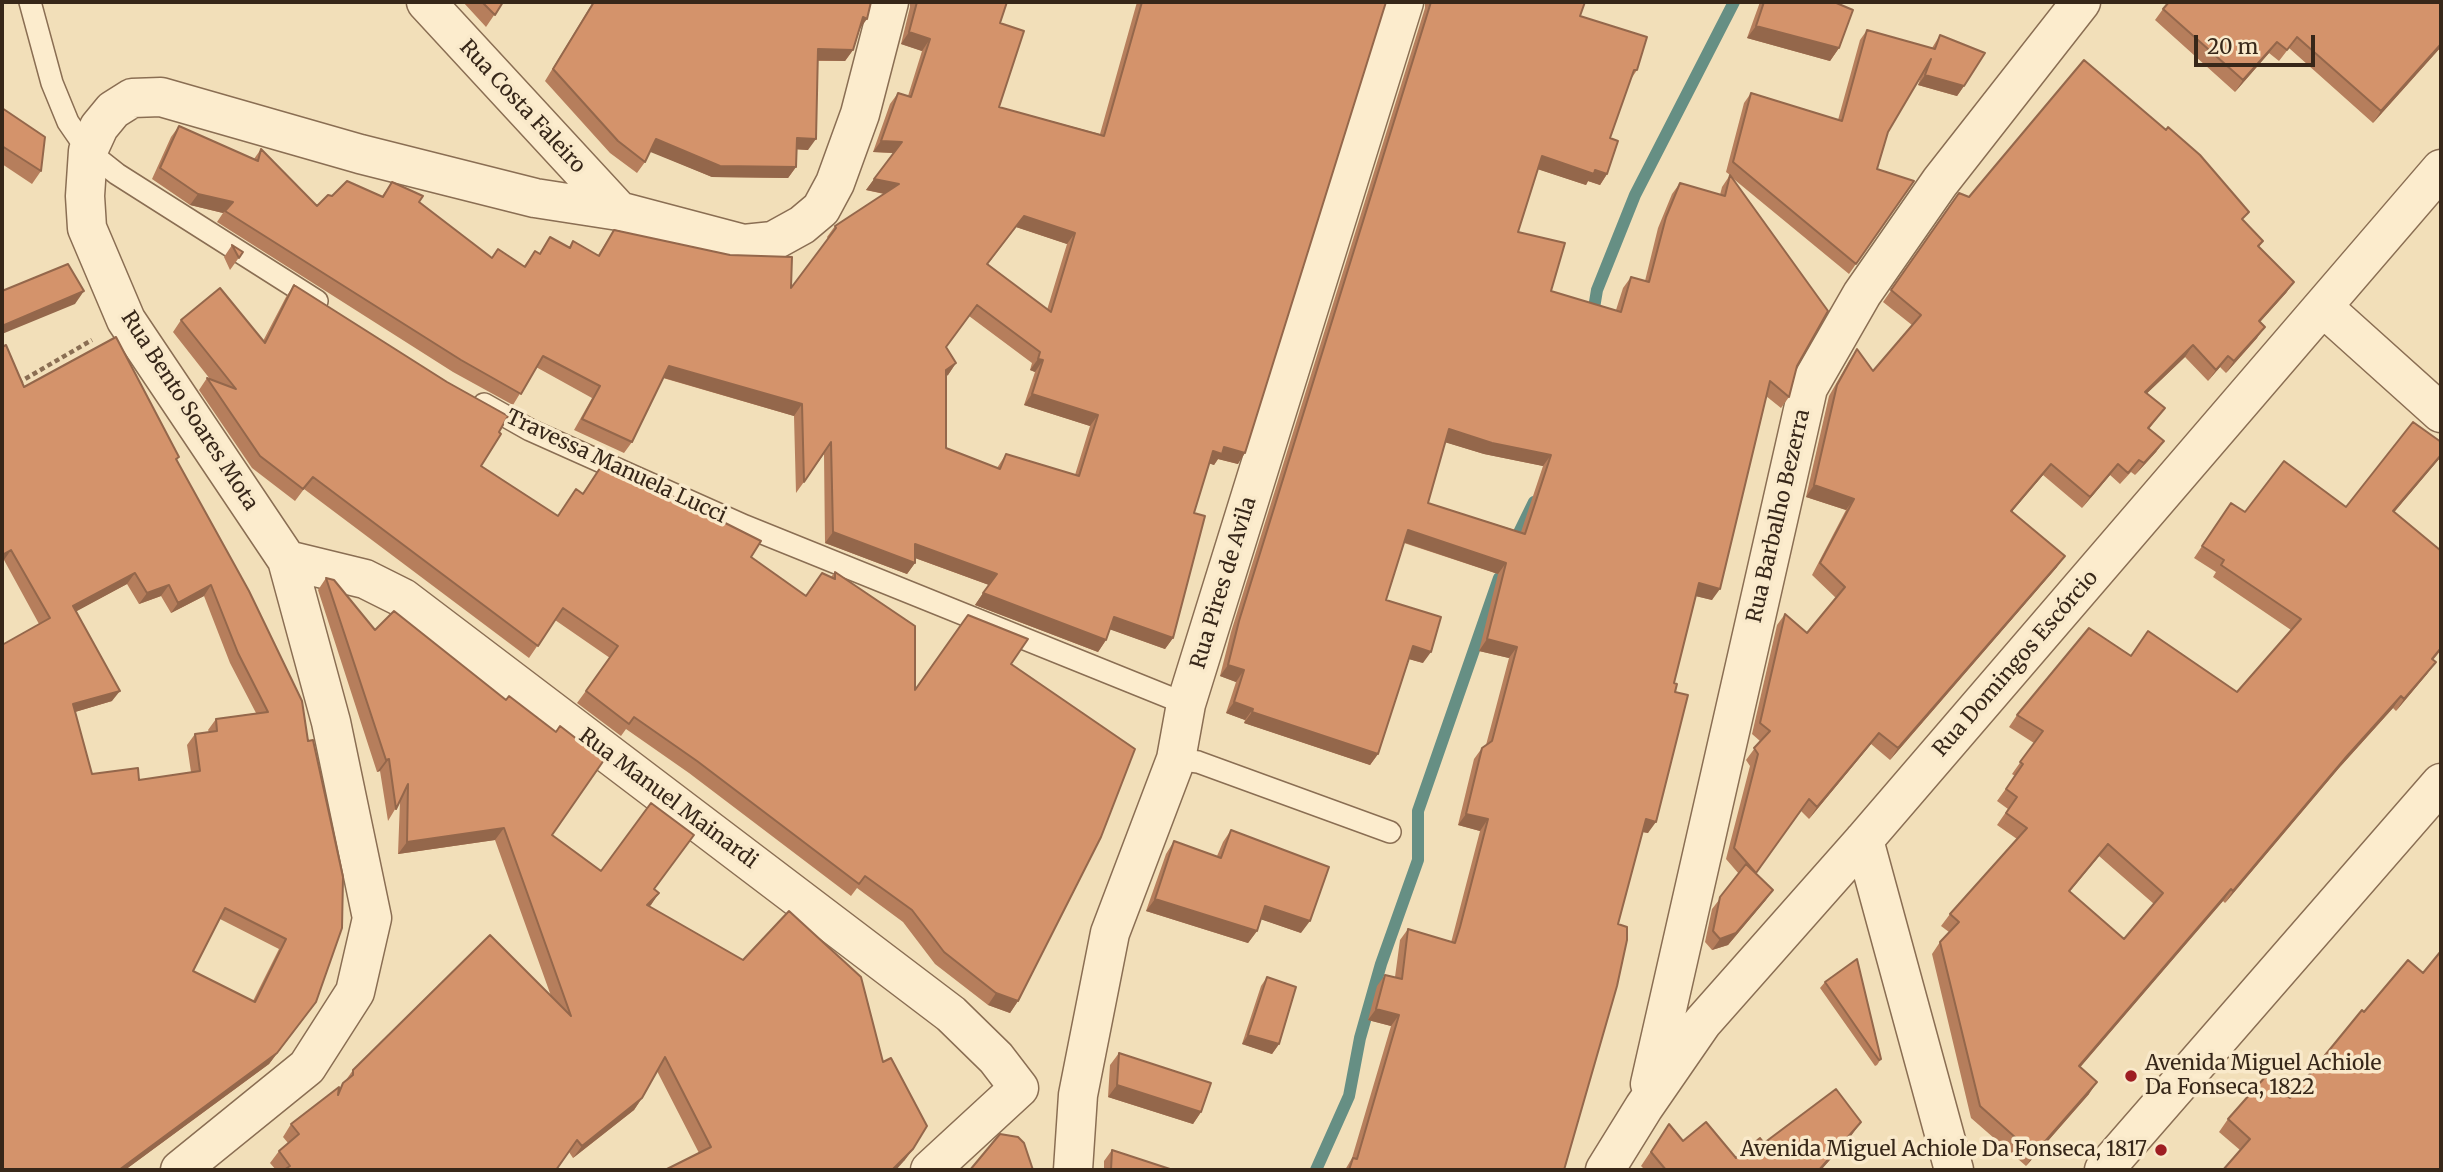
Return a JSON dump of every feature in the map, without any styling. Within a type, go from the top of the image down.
[{"type":"street","name":"Rua Costa Faleiro","points":[[426,2],[619,211]]},
{"type":"street","name":"Rua Bento Soares Mota","points":[[180,1170],[307,1067],[355,992],[372,918],[331,722],[287,560],[126,320],[88,228],[85,196],[88,151],[99,127],[113,110],[132,98],[161,97],[360,154],[535,198],[619,211],[744,244],[773,241],[802,225],[821,209],[835,183],[860,114],[889,2]]},
{"type":"street","name":"Rua Pires de Avila","points":[[1073,1170],[1078,1095],[1110,933],[1176,759],[1186,704],[1405,2]]},
{"type":"street","name":"Rua Barbalho Bezerra","points":[[1644,1107],[1808,388],[1862,294],[1932,193],[2081,2]]},
{"type":"street","name":"Rua Domingos Escórcio","points":[[1605,1170],[1644,1107],[1702,1023],[1864,840],[2441,169]]},
{"type":"street","points":[[2323,307],[2441,413]]},
{"type":"street","name":"Rua Manuel Mainardi","points":[[287,560],[365,579],[403,598],[951,1014],[996,1058],[1019,1088]]},
{"type":"street","points":[[2104,1170],[2441,783]]},
{"type":"street","points":[[1864,840],[1954,1170]]},
{"type":"street","points":[[930,1170],[1019,1088],[1078,1095]]},
{"type":"lane","points":[[30,2],[52,83],[68,122],[88,151],[117,174],[340,316]]},
{"type":"lane","name":"Travessa Manuela Lucci","points":[[470,396],[530,430],[746,526],[1186,704]]},
{"type":"lane","points":[[1176,759],[1198,762],[1390,832]]},
{"type":"path","points":[[13,386],[126,320]]},
{"type":"building","points":[[482,2],[503,2],[495,15]]},
{"type":"building","points":[[594,2],[871,2],[867,19],[863,17],[853,50],[818,49],[816,139],[797,138],[796,167],[720,166],[656,139],[645,162],[618,141],[553,69]]},
{"type":"building","points":[[917,2],[1007,2],[1000,23],[1024,31],[999,107],[1104,136],[1142,2],[1386,2],[1245,453],[1224,447],[1222,454],[1213,451],[1194,513],[1205,516],[1173,638],[1114,617],[1106,640],[983,593],[997,574],[915,544],[915,563],[833,532],[831,442],[804,482],[802,404],[669,366],[632,442],[582,419],[600,386],[543,356],[521,394],[461,360],[225,211],[233,202],[198,194],[160,168],[179,126],[258,161],[261,149],[317,206],[347,181],[383,197],[392,182],[423,196],[419,202],[492,258],[498,249],[525,267],[535,251],[540,254],[550,237],[570,248],[573,241],[599,256],[614,230],[730,255],[792,257],[791,288],[835,226],[899,184],[874,179],[902,142],[881,141],[898,93],[911,97],[930,39],[909,32]],"holes":[[[1024,216],[1075,233],[1051,312],[987,264]],[[977,305],[1040,352],[1038,359],[1043,360],[1032,394],[1098,415],[1079,476],[1006,454],[1000,469],[946,448],[946,370],[956,363],[946,347]]]},
{"type":"building","points":[[1431,2],[1585,2],[1580,16],[1647,37],[1610,138],[1618,141],[1607,174],[1595,170],[1594,174],[1542,156],[1518,232],[1565,243],[1551,291],[1621,312],[1631,277],[1649,282],[1666,217],[1680,183],[1725,196],[1730,175],[1828,311],[1797,366],[1789,397],[1770,381],[1720,589],[1699,583],[1674,683],[1677,684],[1675,692],[1688,695],[1656,822],[1646,819],[1618,924],[1627,927],[1627,940],[1617,986],[1564,1170],[1349,1170],[1353,1158],[1357,1159],[1399,1015],[1376,1009],[1385,975],[1402,979],[1408,929],[1455,943],[1488,819],[1466,814],[1482,748],[1492,741],[1517,647],[1487,639],[1506,563],[1408,530],[1386,600],[1441,617],[1431,652],[1413,646],[1378,754],[1252,712],[1253,709],[1234,702],[1244,670],[1228,665],[1239,621]],"holes":[[[1449,429],[1492,443],[1551,455],[1525,534],[1428,503]]]},
{"type":"building","points":[[1764,2],[1834,2],[1853,10],[1839,48],[1756,26]]},
{"type":"building","points":[[2169,2],[2441,2],[2441,44],[2381,111],[2297,37],[2287,50],[2277,42],[2243,80],[2163,9]]},
{"type":"building","points":[[1867,30],[1935,49],[1940,35],[1985,53],[1964,86],[1925,75],[1931,59],[1888,132],[1877,169],[1914,181],[1856,264],[1733,162],[1751,93],[1842,121]]},
{"type":"building","points":[[2084,60],[2166,130],[2168,127],[2200,155],[2249,212],[2242,219],[2263,241],[2258,246],[2294,282],[2259,321],[2265,327],[2234,361],[2228,356],[2216,370],[2193,345],[2145,392],[2165,408],[2148,428],[2164,441],[2144,463],[2139,460],[2128,473],[2118,464],[2090,497],[2051,464],[2011,511],[2065,556],[1898,748],[1879,733],[1817,807],[1809,799],[1756,873],[1734,848],[1758,754],[1754,748],[1770,731],[1760,723],[1785,614],[1807,633],[1845,587],[1820,563],[1854,499],[1814,485],[1837,385],[1857,349],[1873,371],[1921,315],[1891,290],[1959,193],[1969,197]]},
{"type":"building","points":[[2,108],[45,137],[41,171],[2,146]]},
{"type":"building","points":[[232,245],[243,252],[239,258]]},
{"type":"building","points":[[68,264],[84,291],[2,326],[2,291]]},
{"type":"building","points":[[294,285],[447,382],[508,416],[499,432],[501,434],[481,466],[558,516],[576,489],[583,494],[604,462],[761,541],[751,557],[806,596],[822,573],[835,579],[835,572],[915,626],[915,690],[968,615],[1028,639],[1011,664],[1135,749],[1101,837],[1018,1001],[996,993],[944,952],[912,910],[865,876],[859,884],[697,761],[634,717],[629,724],[586,691],[618,646],[563,608],[538,646],[313,477],[303,489],[260,456],[207,378],[236,389],[181,320],[220,288],[265,343]]},
{"type":"building","points":[[116,337],[179,457],[176,459],[249,591],[302,701],[308,741],[313,740],[343,877],[342,928],[316,1002],[277,1053],[119,1170],[2,1170],[2,645],[50,618],[11,550],[2,555],[2,347],[6,345],[24,387]],"holes":[[[135,573],[147,593],[169,585],[178,603],[211,585],[238,653],[268,712],[216,719],[217,731],[195,734],[200,771],[139,780],[138,768],[92,774],[73,704],[120,691],[73,606]],[[225,908],[286,939],[255,1002],[193,971]]]},
{"type":"building","points":[[2413,422],[2441,442],[2441,455],[2393,511],[2441,549],[2441,648],[2432,659],[2436,662],[2404,699],[2401,696],[2347,756],[2079,1066],[2097,1082],[2034,1154],[1980,1106],[1940,942],[1959,922],[1950,914],[2027,828],[2006,813],[2017,797],[2006,789],[2023,764],[2020,762],[2043,731],[2017,715],[2089,628],[2131,656],[2148,631],[2237,692],[2301,619],[2221,565],[2224,560],[2202,546],[2231,503],[2245,512],[2284,461],[2346,507]],"holes":[[[2108,844],[2163,893],[2124,939],[2069,891]]]},
{"type":"building","points":[[326,578],[334,580],[375,630],[394,611],[506,700],[509,696],[556,732],[560,726],[604,760],[552,835],[601,871],[651,803],[694,835],[654,889],[659,893],[647,905],[743,960],[789,911],[861,977],[883,1062],[891,1058],[927,1126],[913,1149],[892,1170],[665,1170],[711,1147],[665,1057],[642,1098],[582,1146],[577,1140],[556,1170],[284,1170],[290,1166],[279,1151],[299,1134],[291,1124],[339,1087],[338,1095],[343,1083],[353,1075],[353,1070],[490,935],[571,1016],[504,828],[407,842],[408,784],[396,809],[389,759],[386,760]]},
{"type":"building","points":[[1231,830],[1329,867],[1310,921],[1265,906],[1257,931],[1155,899],[1174,841],[1221,858]]},
{"type":"building","points":[[1746,864],[1773,890],[1736,933],[1720,939],[1713,931],[1720,897]]},
{"type":"building","points":[[2441,951],[2441,1170],[2223,1170],[2250,1139],[2228,1119],[2266,1076],[2290,1098],[2362,1010],[2364,1012],[2408,960],[2423,973]]},
{"type":"building","points":[[1857,959],[1881,1059],[1879,1060],[1825,982]]},
{"type":"building","points":[[1267,977],[1296,987],[1279,1044],[1248,1035]]},
{"type":"building","points":[[1119,1053],[1211,1083],[1201,1112],[1117,1085]]},
{"type":"building","points":[[1836,1089],[1861,1122],[1819,1170],[1666,1170],[1651,1152],[1669,1124],[1683,1141],[1706,1122],[1736,1158],[1760,1138],[1764,1143]]},
{"type":"building","points":[[1000,1134],[1018,1137],[1024,1143],[1033,1170],[970,1170]]},
{"type":"building","points":[[1112,1150],[1173,1170],[1111,1170]]},
{"type":"waterway","points":[[1592,320],[1597,290],[1635,195],[1734,2]]},
{"type":"waterway","points":[[1513,545],[1534,502]]},
{"type":"waterway","points":[[1316,1170],[1349,1096],[1360,1038],[1381,964],[1418,860],[1418,811],[1499,578]]},
{"type":"place","name":"Avenida Miguel Achiole Da Fonseca, 1822","points":[[2131,1076]]},
{"type":"place","name":"Avenida Miguel Achiole Da Fonseca, 1817","points":[[2161,1150]]}]
